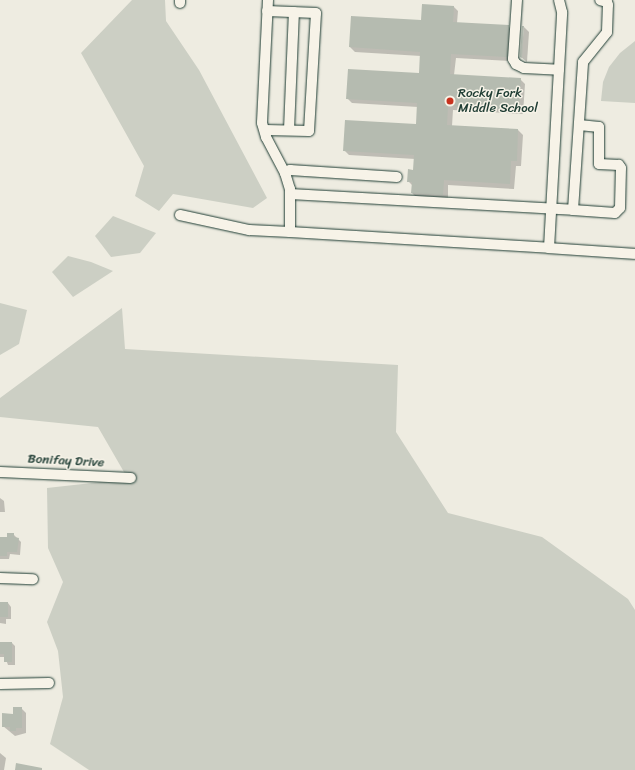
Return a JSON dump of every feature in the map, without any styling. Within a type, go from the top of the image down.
[{"type":"street","points":[[268,0],[262,102],[265,130],[285,173],[290,194],[290,232]]},
{"type":"street","points":[[517,0],[513,59],[516,64],[524,68],[559,70]]},
{"type":"street","points":[[549,248],[562,12],[559,0]]},
{"type":"street","points":[[574,210],[583,62],[607,32],[608,5],[607,2],[600,0]]},
{"type":"street","points":[[265,130],[309,131],[316,12],[267,11]]},
{"type":"street","points":[[289,130],[294,12]]},
{"type":"street","points":[[290,194],[551,208],[615,213],[620,208],[621,168],[619,165],[599,164],[599,127],[579,125]]},
{"type":"street","points":[[285,173],[290,170],[397,177]]},
{"type":"street","points":[[180,216],[249,230],[635,254]]},
{"type":"street","name":"Bonifay Drive","points":[[0,472],[131,478]]},
{"type":"street","points":[[0,578],[33,579]]},
{"type":"street","points":[[0,684],[49,683]]},
{"type":"shaded area","points":[[132,0],[165,0],[166,21],[199,70],[267,198],[253,208],[173,194],[159,211],[135,196],[144,166],[81,53]]},
{"type":"shaded area","points":[[635,41],[635,103],[601,101],[603,82],[609,67],[620,53]]},
{"type":"shaded area","points":[[113,216],[156,233],[140,253],[111,257],[95,236]]},
{"type":"shaded area","points":[[68,256],[91,262],[113,271],[73,297],[52,272]]},
{"type":"shaded area","points":[[0,303],[27,310],[19,344],[0,355]]},
{"type":"shaded area","points":[[122,308],[125,349],[398,365],[396,432],[448,513],[542,537],[628,599],[635,610],[635,770],[89,770],[50,744],[63,697],[58,651],[47,622],[63,582],[48,548],[47,488],[128,479],[98,427],[0,417],[0,398]]},
{"type":"building","name":"Rocky Fork Middle School","points":[[422,4],[454,6],[453,22],[509,25],[507,57],[451,54],[450,74],[521,78],[519,110],[448,106],[447,125],[518,129],[517,161],[511,161],[510,184],[444,180],[443,195],[411,193],[412,182],[407,182],[408,169],[413,170],[414,155],[343,151],[345,120],[416,124],[417,103],[346,99],[348,69],[419,73],[420,52],[349,47],[351,16],[421,20]]},
{"type":"building","points":[[522,26],[524,26],[522,58],[520,57]]},
{"type":"building","points":[[7,533],[14,533],[14,537],[19,538],[17,552],[7,552],[7,556],[0,556],[0,537],[7,537]]},
{"type":"building","points":[[0,602],[8,602],[8,617],[0,617]]},
{"type":"building","points":[[0,642],[12,642],[12,662],[4,662],[4,654],[0,654]]},
{"type":"building","points":[[13,707],[22,707],[22,728],[16,728],[16,731],[10,731],[10,727],[2,727],[2,713],[13,714]]},
{"type":"building","points":[[16,763],[42,768],[42,770],[15,770]]},
{"type":"place","name":"Rocky Fork Middle School","points":[[450,101]]}]
